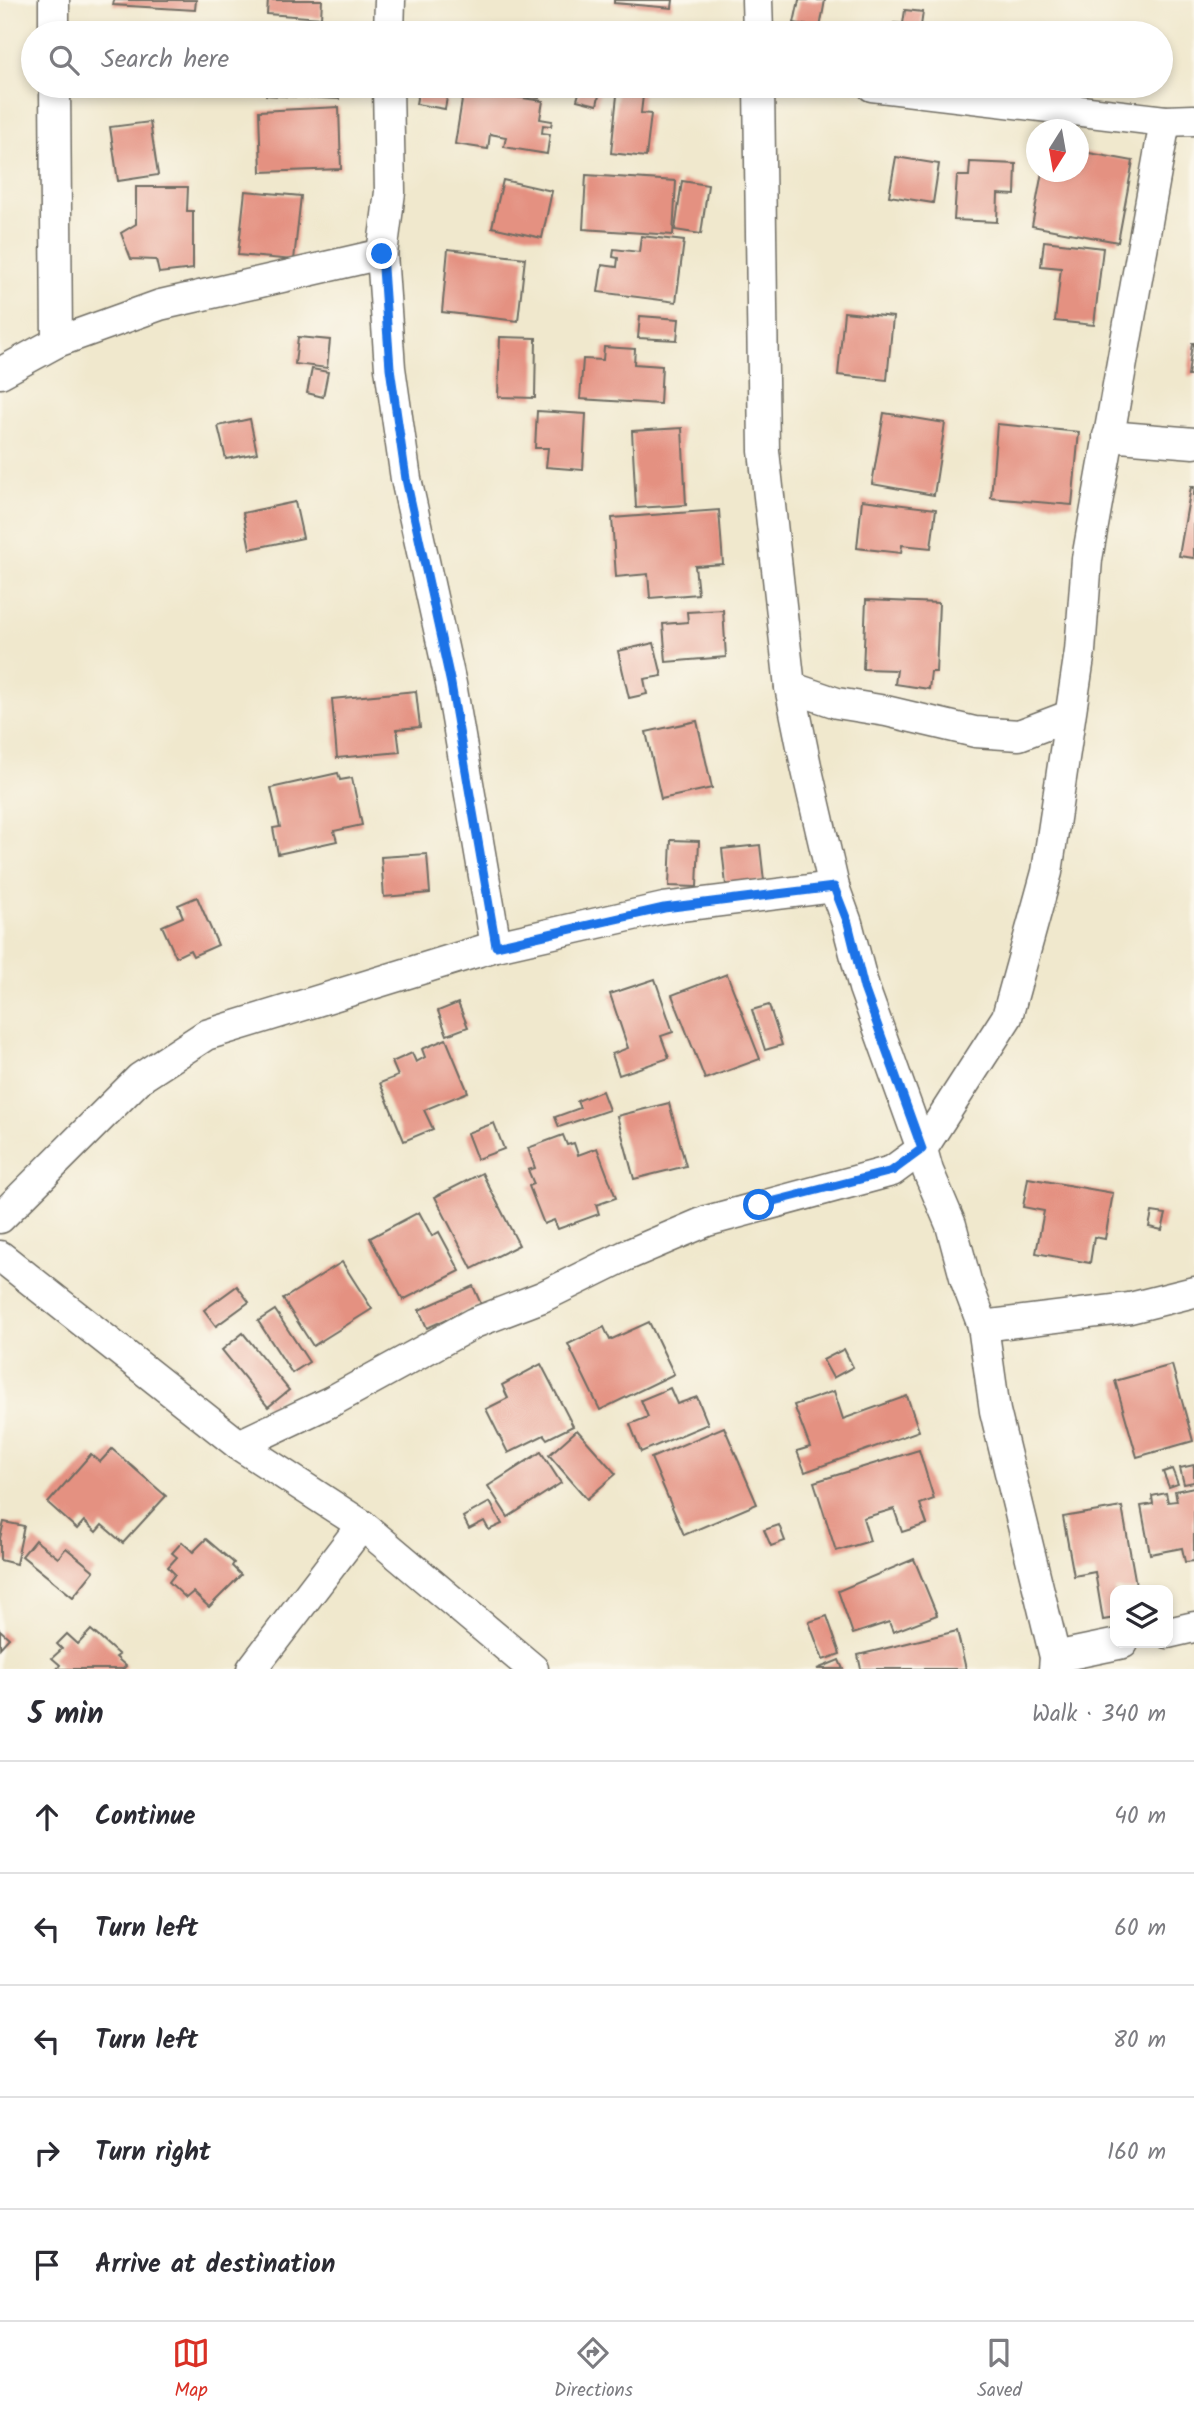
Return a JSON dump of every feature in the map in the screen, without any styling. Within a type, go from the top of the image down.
[{"type":"street","points":[[54,0],[54,21]]},
{"type":"street","points":[[389,21],[390,0]]},
{"type":"street","points":[[757,0],[758,21]]},
{"type":"street","points":[[55,98],[57,342]]},
{"type":"street","points":[[388,98],[390,192],[382,254],[390,368],[406,479],[451,684],[496,946]]},
{"type":"street","points":[[759,98],[764,451],[790,687],[806,766],[834,887],[848,923],[864,988],[928,1171],[951,1224],[966,1281],[983,1326],[995,1411],[1054,1663],[1110,1647]]},
{"type":"street","points":[[972,98],[1165,121],[1194,120]]},
{"type":"street","points":[[239,1445],[332,1401],[474,1323],[542,1297],[625,1256],[707,1221],[892,1171],[922,1149],[1007,1017],[1047,872],[1080,651],[1087,559],[1165,121]]},
{"type":"street","points":[[0,373],[57,342],[160,305],[382,254]]},
{"type":"street","points":[[1108,436],[1194,443]]},
{"type":"street","points":[[790,687],[837,703],[886,711],[975,732],[1019,735],[1069,716]]},
{"type":"street","points":[[0,1218],[140,1078],[206,1035],[496,946],[664,908],[834,887]]},
{"type":"street","points":[[0,1256],[239,1445],[362,1525],[533,1669]]},
{"type":"street","points":[[983,1326],[1130,1308],[1194,1292]]},
{"type":"street","points":[[252,1669],[362,1525]]},
{"type":"street","points":[[1173,1632],[1194,1628]]},
{"type":"building","points":[[114,0],[196,0],[195,10],[113,5]]},
{"type":"building","points":[[268,0],[322,0],[321,18],[267,14]]},
{"type":"building","points":[[614,0],[673,0],[672,8],[614,3]]},
{"type":"building","points":[[799,0],[825,0],[821,21],[794,21]]},
{"type":"building","points":[[905,10],[923,12],[922,21],[903,21]]},
{"type":"building","points":[[417,98],[447,98],[445,109],[416,104]]},
{"type":"building","points":[[462,98],[522,98],[543,101],[540,119],[552,121],[551,126],[543,125],[542,133],[550,134],[547,154],[504,147],[506,137],[490,134],[488,149],[455,144]]},
{"type":"building","points":[[578,98],[598,98],[597,105]]},
{"type":"building","points":[[617,98],[643,98],[641,113],[651,114],[646,157],[611,153]]},
{"type":"building","points":[[339,107],[341,169],[261,172],[259,111]]},
{"type":"building","points":[[150,122],[158,175],[118,181],[110,127]]},
{"type":"building","points":[[1089,153],[1133,161],[1118,242],[1032,226],[1040,182],[1089,182]]},
{"type":"building","points":[[896,157],[939,164],[933,203],[889,196]]},
{"type":"building","points":[[970,162],[1016,164],[1015,195],[998,194],[997,222],[954,220],[957,176],[969,176]]},
{"type":"building","points":[[586,175],[676,181],[673,235],[583,229]]},
{"type":"building","points":[[503,180],[552,191],[542,238],[492,227]]},
{"type":"building","points":[[682,181],[708,185],[701,234],[675,230]]},
{"type":"building","points":[[136,187],[188,187],[187,211],[193,211],[193,269],[159,273],[156,260],[131,259],[121,233],[136,224]]},
{"type":"building","points":[[245,191],[301,196],[294,260],[238,255]]},
{"type":"building","points":[[641,236],[684,241],[676,302],[598,292],[602,265],[617,267],[618,258],[613,257],[614,249],[639,252]]},
{"type":"building","points":[[1044,241],[1103,248],[1094,325],[1055,321],[1061,268],[1041,266]]},
{"type":"building","points":[[448,249],[525,258],[518,321],[442,312]]},
{"type":"building","points":[[844,312],[893,317],[887,380],[838,375]]},
{"type":"building","points":[[640,316],[679,319],[677,340],[638,338]]},
{"type":"building","points":[[298,337],[330,340],[327,368],[295,364]]},
{"type":"building","points":[[500,337],[536,338],[535,398],[498,397]]},
{"type":"building","points":[[1192,343],[1194,376],[1188,376]]},
{"type":"building","points":[[604,347],[635,349],[634,364],[662,366],[660,404],[580,399],[583,359],[603,360]]},
{"type":"building","points":[[312,369],[328,372],[323,397],[307,393]]},
{"type":"building","points":[[537,411],[586,414],[583,470],[546,467],[548,448],[535,448]]},
{"type":"building","points":[[884,413],[945,423],[934,495],[872,484]]},
{"type":"building","points":[[250,419],[257,453],[226,459],[218,426]]},
{"type":"building","points":[[997,424],[1079,432],[1072,505],[991,498]]},
{"type":"building","points":[[682,428],[686,505],[636,508],[632,431]]},
{"type":"building","points":[[1191,487],[1194,487],[1194,558],[1179,556]]},
{"type":"building","points":[[862,500],[936,509],[931,548],[902,545],[901,553],[857,548]]},
{"type":"building","points":[[295,502],[303,538],[250,549],[243,513]]},
{"type":"building","points":[[719,510],[723,564],[695,566],[698,594],[650,598],[648,574],[616,577],[612,518]]},
{"type":"building","points":[[866,600],[939,603],[936,672],[931,672],[929,689],[895,684],[897,670],[863,669]]},
{"type":"building","points":[[723,610],[726,657],[666,662],[663,624],[688,622],[687,612]]},
{"type":"building","points":[[654,643],[662,676],[644,679],[647,694],[629,698],[618,651]]},
{"type":"building","points":[[416,691],[420,727],[397,729],[400,752],[337,758],[332,699]]},
{"type":"building","points":[[697,721],[712,788],[661,799],[646,732]]},
{"type":"building","points":[[338,773],[340,780],[352,778],[362,825],[334,831],[337,841],[278,854],[273,828],[280,827],[271,788]]},
{"type":"building","points":[[671,840],[699,841],[697,887],[669,886]]},
{"type":"building","points":[[760,845],[764,881],[726,885],[722,849]]},
{"type":"building","points":[[427,854],[430,893],[384,897],[381,857]]},
{"type":"building","points":[[197,897],[218,945],[193,956],[190,950],[176,957],[162,926],[183,917],[178,905]]},
{"type":"building","points":[[727,974],[760,1059],[705,1079],[672,995]]},
{"type":"building","points":[[655,979],[673,1032],[661,1036],[669,1058],[619,1075],[612,1054],[628,1048],[610,994]]},
{"type":"building","points":[[458,1003],[468,1027],[447,1035],[438,1011]]},
{"type":"building","points":[[769,1005],[782,1045],[765,1050],[752,1010]]},
{"type":"building","points":[[446,1039],[468,1092],[424,1110],[433,1129],[404,1141],[380,1083],[398,1076],[392,1062],[412,1053],[416,1062],[425,1057],[422,1049]]},
{"type":"building","points":[[602,1091],[609,1110],[559,1127],[555,1117],[580,1108],[577,1101]]},
{"type":"building","points":[[669,1103],[686,1166],[634,1179],[617,1116]]},
{"type":"building","points":[[494,1123],[504,1149],[477,1159],[467,1133]]},
{"type":"building","points":[[563,1135],[567,1145],[574,1143],[578,1155],[597,1148],[616,1198],[596,1205],[599,1214],[558,1229],[554,1220],[544,1224],[529,1186],[534,1184],[528,1170],[535,1168],[528,1148]]},
{"type":"building","points":[[482,1173],[519,1245],[472,1269],[435,1197]]},
{"type":"building","points":[[1028,1178],[1113,1193],[1105,1239],[1094,1237],[1090,1263],[1036,1253],[1044,1211],[1023,1207]]},
{"type":"building","points":[[419,1212],[432,1236],[439,1232],[460,1271],[403,1300],[370,1238]]},
{"type":"building","points":[[1152,1212],[1166,1214],[1162,1230],[1149,1227]]},
{"type":"building","points":[[342,1262],[372,1309],[313,1346],[283,1299]]},
{"type":"building","points":[[237,1286],[249,1302],[216,1326],[204,1310]]},
{"type":"building","points":[[473,1286],[481,1304],[427,1328],[419,1310]]},
{"type":"building","points":[[275,1310],[309,1362],[292,1373],[258,1321]]},
{"type":"building","points":[[649,1322],[674,1374],[600,1410],[568,1344],[604,1327],[610,1340]]},
{"type":"building","points":[[243,1333],[289,1390],[268,1407],[222,1350]]},
{"type":"building","points":[[844,1349],[853,1367],[833,1378],[823,1360]]},
{"type":"building","points":[[541,1364],[573,1426],[547,1439],[544,1435],[508,1453],[486,1409],[508,1398],[502,1385]]},
{"type":"building","points":[[1172,1365],[1193,1441],[1137,1457],[1115,1381]]},
{"type":"building","points":[[670,1388],[677,1404],[697,1397],[708,1424],[641,1452],[630,1424],[648,1417],[641,1400]]},
{"type":"building","points":[[834,1391],[843,1419],[907,1396],[919,1431],[805,1472],[797,1451],[810,1447],[794,1405]]},
{"type":"building","points":[[724,1427],[757,1504],[684,1535],[651,1458]]},
{"type":"building","points":[[577,1430],[616,1474],[587,1499],[549,1455]]},
{"type":"building","points":[[112,1449],[166,1496],[123,1543],[102,1525],[96,1532],[84,1521],[77,1529],[48,1503],[91,1454],[100,1462]]},
{"type":"building","points":[[919,1450],[934,1499],[920,1504],[927,1524],[902,1532],[894,1509],[863,1518],[870,1541],[836,1551],[814,1482]]},
{"type":"building","points":[[541,1452],[561,1483],[508,1517],[488,1486]]},
{"type":"building","points":[[1194,1465],[1194,1482],[1184,1484],[1180,1468]]},
{"type":"building","points":[[1172,1469],[1178,1484],[1169,1487],[1163,1472]]},
{"type":"building","points":[[1194,1487],[1194,1561],[1185,1562],[1182,1548],[1150,1554],[1141,1506],[1153,1504],[1152,1496],[1166,1493],[1168,1502],[1177,1501],[1175,1491]]},
{"type":"building","points":[[490,1502],[502,1524],[489,1530],[484,1521],[469,1529],[463,1517]]},
{"type":"building","points":[[1122,1507],[1136,1585],[1110,1585],[1110,1619],[1103,1620],[1095,1572],[1074,1576],[1063,1517]]},
{"type":"building","points":[[4,1522],[24,1526],[16,1564],[0,1560],[0,1538]]},
{"type":"building","points":[[779,1525],[785,1541],[771,1546],[764,1530]]},
{"type":"building","points":[[206,1539],[234,1563],[232,1566],[241,1575],[209,1607],[193,1592],[186,1598],[169,1582],[175,1574],[168,1567],[177,1557],[172,1553],[182,1542],[193,1552]]},
{"type":"building","points":[[35,1540],[58,1558],[66,1548],[94,1571],[73,1597],[22,1556]]},
{"type":"building","points":[[914,1559],[937,1615],[893,1632],[889,1622],[853,1634],[838,1591]]},
{"type":"building","points":[[827,1616],[840,1654],[823,1660],[809,1622]]},
{"type":"building","points":[[0,1630],[9,1638],[0,1648]]},
{"type":"building","points":[[91,1630],[119,1655],[116,1657],[126,1666],[123,1669],[57,1669],[60,1665],[52,1658],[62,1649],[57,1644],[67,1634],[78,1644]]},
{"type":"building","points":[[957,1631],[966,1669],[861,1669],[858,1655]]},
{"type":"building","points":[[839,1660],[843,1669],[817,1669]]},
{"type":"route","points":[[382,254],[390,368],[406,479],[451,684],[496,946],[664,908],[834,887],[848,923],[864,988],[922,1149],[892,1171],[759,1205]]}]
